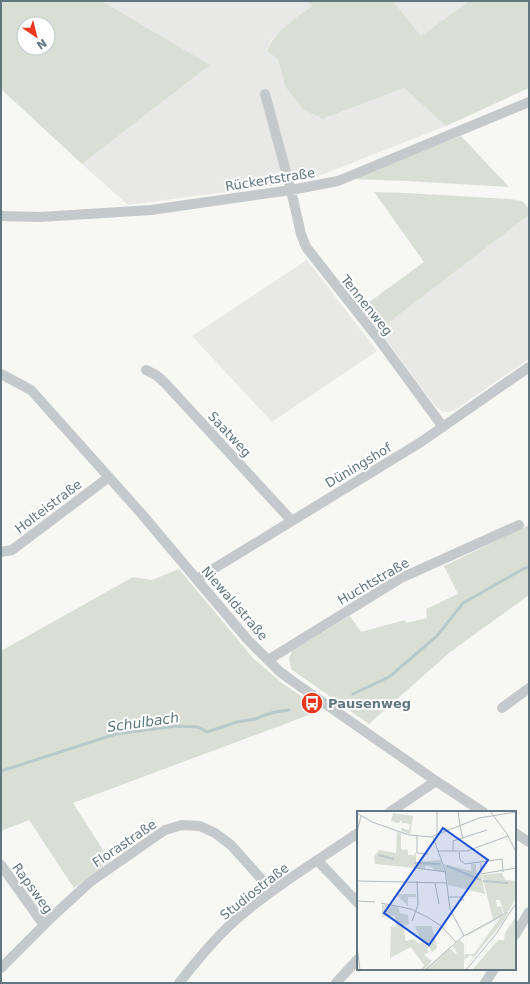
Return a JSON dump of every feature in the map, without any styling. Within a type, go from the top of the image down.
[{"type":"street","name":"Tennenweg","points":[[264,94],[306,248],[380,341],[443,427]]},
{"type":"street","name":"Rückertstraße","points":[[1,216],[40,217],[151,210],[291,190],[338,181],[529,102]]},
{"type":"street","name":"Düningshof","points":[[197,579],[443,427],[529,367]]},
{"type":"street","name":"Saatweg","points":[[146,370],[156,375],[165,383],[291,520]]},
{"type":"street","name":"Niewaldstraße","points":[[1,374],[31,390],[109,477],[248,639],[268,660],[291,680],[436,782],[481,811]]},
{"type":"street","name":"Holteistraße","points":[[1,552],[12,550],[109,477]]},
{"type":"street","name":"Huchtstraße","points":[[268,660],[401,578],[519,526]]},
{"type":"street","points":[[502,708],[529,688]]},
{"type":"street","points":[[392,811],[436,782]]},
{"type":"street","name":"Florastraße","points":[[1,968],[90,882],[166,830],[182,825],[200,826],[215,833],[231,845],[272,891]]},
{"type":"street","name":"Studiostraße","points":[[179,983],[194,964],[244,912],[272,891],[357,834]]},
{"type":"street","points":[[516,834],[529,842]]},
{"type":"street","points":[[317,860],[357,902]]},
{"type":"street","name":"Rapsweg","points":[[1,865],[44,925]]},
{"type":"street","points":[[516,932],[529,912]]},
{"type":"street","points":[[336,983],[357,960]]},
{"type":"street","points":[[486,983],[493,970]]},
{"type":"shaded area","points":[[1,1],[102,1],[210,65],[82,164],[1,89]]},
{"type":"shaded area","points":[[102,1],[307,1],[312,6],[282,29],[271,40],[267,50],[278,59],[285,86],[324,119],[404,88],[446,126],[311,179],[128,205],[82,164],[210,65]]},
{"type":"shaded area","points":[[307,1],[393,1],[421,36],[469,1],[529,1],[529,88],[446,126],[404,88],[323,119],[303,109],[285,86],[278,59],[267,51],[280,31],[292,20],[312,6]]},
{"type":"shaded area","points":[[393,1],[469,1],[421,36]]},
{"type":"shaded area","points":[[461,136],[509,187],[350,179]]},
{"type":"shaded area","points":[[374,192],[509,199],[522,201],[529,209],[529,215],[379,330],[361,308],[424,262]]},
{"type":"shaded area","points":[[529,215],[529,359],[455,410],[448,412],[442,411],[435,406],[379,330]]},
{"type":"shaded area","points":[[307,260],[377,351],[272,422],[192,336]]},
{"type":"shaded area","points":[[529,525],[529,595],[449,653],[369,724],[291,669],[289,658],[292,651],[350,616],[361,632],[405,620],[406,623],[427,618],[426,609],[458,594],[444,566]]},
{"type":"shaded area","points":[[179,569],[253,658],[283,684],[322,710],[73,803],[110,861],[74,888],[29,820],[1,831],[1,651],[133,577],[152,580]]},
{"type":"waterway","name":"Schulbach","points":[[353,694],[389,677],[437,636],[463,603],[529,567]]},
{"type":"waterway","name":"Schulbach","points":[[1,771],[116,734],[176,726],[198,727],[207,732],[237,722],[289,710]]},
{"type":"place","name":"Pausenweg","points":[[312,703]]}]
